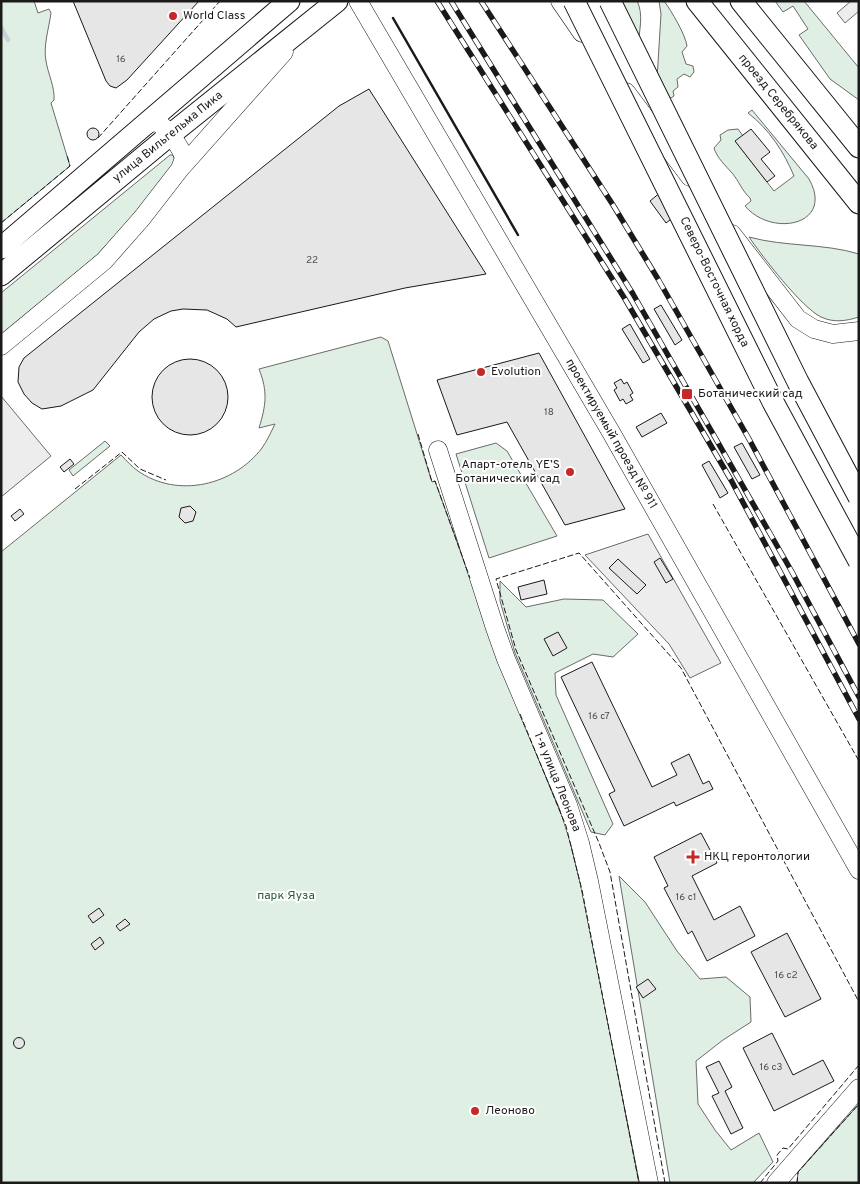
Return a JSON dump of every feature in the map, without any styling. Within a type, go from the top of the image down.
[{"type":"main road","name":"улица Вильгельма Пика","points":[[1,248],[147,125],[289,1]]},
{"type":"main road","name":"улица Вильгельма Пика","points":[[1,275],[170,135],[337,1]]},
{"type":"main road","name":"Северо-Восточная хорда","points":[[574,1],[773,402],[859,561]]},
{"type":"main road","points":[[610,1],[794,373],[859,497]]},
{"type":"main road","name":"проезд Серебрякова","points":[[697,1],[859,203]]},
{"type":"main road","points":[[741,1],[859,148]]},
{"type":"street","name":"проектируемый проезд № 911","points":[[358,1],[612,434],[859,870]]},
{"type":"street","points":[[560,1],[734,237],[798,319],[814,329],[833,334],[859,332]]},
{"type":"street","points":[[1,346],[104,261],[137,224],[180,169],[314,18]]},
{"type":"street","points":[[147,125],[156,122],[170,135],[184,158],[180,169]]},
{"type":"street","name":"1-я улица Леонова","points":[[438,450],[506,659],[568,805],[580,843],[649,1183]]},
{"type":"street","points":[[776,1183],[859,1088]]},
{"type":"green space","points":[[1,1],[34,1],[38,13],[49,9],[51,13],[45,49],[54,95],[54,100],[51,103],[70,166],[1,223]]},
{"type":"green space","points":[[617,1],[637,1],[641,17],[638,46]]},
{"type":"green space","points":[[659,1],[664,1],[681,30],[687,46],[682,52],[686,64],[693,66],[694,72],[690,77],[684,74],[677,79],[678,87],[673,91],[674,96],[671,98],[667,96],[657,79],[661,14]]},
{"type":"green space","points":[[775,1],[804,1],[859,68],[859,100],[830,79],[799,35],[808,29],[793,6],[783,12]]},
{"type":"green space","points":[[752,110],[809,179],[815,195],[814,207],[807,216],[797,222],[784,224],[770,222],[757,216],[745,206],[751,201],[750,198],[715,152],[714,148],[721,140],[720,135],[728,130],[738,129],[743,136],[736,142],[774,191],[794,176],[786,158],[775,142],[763,126],[748,113]]},
{"type":"green space","points":[[170,155],[173,155],[176,163],[97,255],[1,336],[1,293]]},
{"type":"green space","points":[[749,237],[832,248],[859,254],[859,317],[835,321],[821,317],[803,303],[782,280]]},
{"type":"green space","name":"парк Яуза","points":[[381,337],[388,341],[432,482],[435,481],[513,697],[566,826],[582,890],[639,1183],[1,1183],[1,552],[121,455],[138,471],[154,480],[170,484],[187,486],[204,484],[221,479],[236,471],[250,461],[262,448],[275,424],[259,428],[265,392],[259,369]]},
{"type":"green space","points":[[105,441],[110,446],[73,476],[69,470]]},
{"type":"green space","points":[[496,443],[507,451],[557,536],[489,558],[456,454]]},
{"type":"green space","points":[[500,581],[526,607],[564,599],[603,600],[638,634],[613,657],[593,654],[555,673],[556,695],[613,824],[605,835],[591,832],[515,653],[500,601]]},
{"type":"green space","points":[[619,876],[645,902],[677,951],[700,979],[726,977],[750,997],[751,1022],[723,1040],[696,1061],[698,1104],[715,1130],[731,1150],[759,1133],[773,1162],[753,1183],[670,1183]]},
{"type":"green space","points":[[859,1104],[859,1183],[797,1183],[798,1172]]},
{"type":"shaded area","points":[[851,1],[859,1],[859,11],[845,23],[837,13]]},
{"type":"shaded area","points":[[1,396],[51,456],[1,497]]},
{"type":"shaded area","points":[[648,534],[721,663],[690,678],[669,644],[585,555]]},
{"type":"building","points":[[73,1],[199,1],[127,80],[116,88],[110,86],[106,81]]},
{"type":"building","points":[[369,89],[486,274],[405,288],[236,327],[227,319],[207,310],[183,309],[171,311],[154,319],[139,332],[93,390],[61,406],[42,409],[32,403],[24,394],[18,382],[19,367],[24,358],[339,106]]},
{"type":"building","points":[[91,128],[95,128],[99,134],[95,140],[91,140],[87,136],[87,132]]},
{"type":"building","points":[[751,129],[770,152],[761,159],[775,176],[767,182],[735,141]]},
{"type":"building","points":[[661,192],[678,214],[666,223],[650,201]]},
{"type":"building","points":[[661,305],[682,340],[675,345],[654,309]]},
{"type":"building","points":[[630,324],[650,359],[643,363],[622,329]]},
{"type":"building","name":"Апарт-отель YE’S Ботанический сад","points":[[539,353],[625,509],[565,525],[507,422],[457,435],[437,380]]},
{"type":"building","points":[[190,359],[204,362],[217,370],[225,383],[228,397],[225,411],[217,424],[204,432],[190,435],[176,432],[163,424],[155,411],[152,397],[155,383],[163,370],[176,362]]},
{"type":"building","points":[[621,379],[624,384],[627,382],[633,393],[630,395],[633,400],[626,404],[623,399],[620,401],[614,390],[617,388],[614,383]]},
{"type":"building","points":[[661,413],[667,423],[642,437],[636,427]]},
{"type":"building","points":[[742,443],[760,475],[752,479],[734,447]]},
{"type":"building","points":[[70,459],[74,464],[64,472],[60,467]]},
{"type":"building","points":[[709,461],[728,493],[720,498],[702,465]]},
{"type":"building","points":[[190,506],[196,512],[193,521],[185,523],[179,517],[181,508]]},
{"type":"building","points":[[20,509],[24,514],[15,521],[11,516]]},
{"type":"building","points":[[660,558],[673,579],[666,583],[654,562]]},
{"type":"building","points":[[618,559],[646,585],[637,594],[609,568]]},
{"type":"building","points":[[544,580],[547,594],[521,600],[518,587]]},
{"type":"building","points":[[558,632],[567,648],[553,656],[544,639]]},
{"type":"building","points":[[592,662],[652,787],[677,775],[671,763],[689,754],[703,784],[709,781],[713,789],[676,806],[674,802],[624,826],[609,794],[615,791],[561,677]]},
{"type":"building","points":[[701,833],[717,863],[692,876],[714,920],[740,906],[755,936],[707,961],[692,931],[688,934],[664,888],[668,886],[654,857]]},
{"type":"building","points":[[99,908],[104,915],[93,923],[88,916]]},
{"type":"building","points":[[125,919],[130,924],[120,931],[116,926]]},
{"type":"building","points":[[787,933],[821,999],[785,1017],[751,952]]},
{"type":"building","points":[[100,937],[104,943],[95,950],[91,944]]},
{"type":"building","points":[[648,979],[656,989],[643,998],[636,987]]},
{"type":"building","points":[[772,1033],[793,1075],[823,1060],[834,1081],[774,1111],[743,1048]]},
{"type":"building","points":[[19,1037],[25,1043],[19,1049],[13,1043]]},
{"type":"building","points":[[719,1061],[732,1087],[725,1091],[743,1128],[731,1134],[712,1096],[719,1093],[706,1067]]},
{"type":"waterway","points":[[1,27],[8,40]]},
{"type":"railway","points":[[437,1],[625,299],[731,480],[859,719]]},
{"type":"railway","points":[[451,1],[633,294],[792,572],[859,697]]},
{"type":"railway","points":[[481,1],[613,205],[658,279],[749,439],[859,644]]},
{"type":"fence","points":[[98,138],[220,1]]},
{"type":"fence","points":[[1,223],[70,166],[67,155]]},
{"type":"fence","points":[[418,434],[432,482],[435,481],[470,578]]},
{"type":"fence","points":[[75,489],[122,452],[140,469],[166,480]]},
{"type":"fence","points":[[713,504],[859,761]]},
{"type":"fence","points":[[665,1183],[610,872],[516,650],[496,579],[579,553],[681,668],[859,1002]]},
{"type":"fence","points":[[520,714],[566,826],[582,890],[639,1183]]},
{"type":"fence","points":[[760,1183],[778,1161],[777,1155],[783,1148],[788,1149],[859,1065]]},
{"type":"fence","points":[[797,1183],[798,1172],[859,1104]]},
{"type":"wall","points":[[393,18],[518,235]]},
{"type":"place","name":"World Class","points":[[173,16]]},
{"type":"place","name":"Evolution","points":[[481,372]]},
{"type":"place","name":"Ботанический сад","points":[[687,394]]},
{"type":"place","name":"Апарт-отель YE’S Ботанический сад","points":[[570,472]]},
{"type":"place","name":"НКЦ геронтологии","points":[[693,857]]},
{"type":"place","name":"Леоново","points":[[475,1111]]}]
